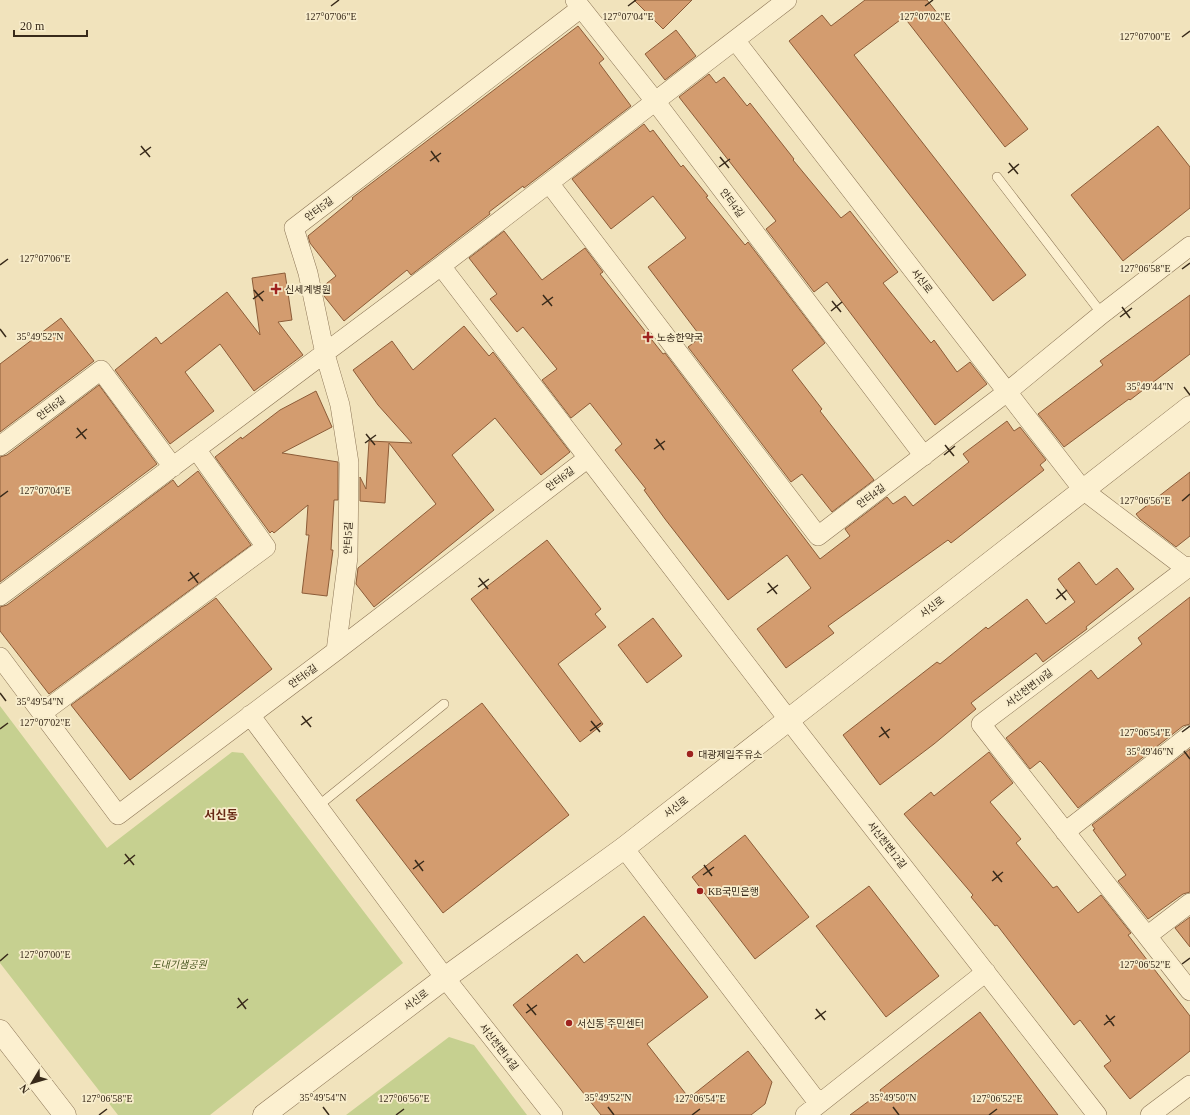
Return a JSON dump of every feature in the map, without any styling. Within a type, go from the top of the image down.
[{"type":"street","points":[[0,596],[325,354],[787,0]]},
{"type":"street","name":"안터4길","points":[[447,110],[578,4],[655,101],[924,456],[818,536],[549,183]]},
{"type":"street","name":"서신로","points":[[735,40],[1083,490]]},
{"type":"street","name":"안터5길","points":[[336,652],[348,557],[349,463],[340,405],[325,354],[308,273],[294,228],[447,110]]},
{"type":"street","points":[[924,456],[1190,246]]},
{"type":"street","points":[[441,266],[788,719]]},
{"type":"street","name":"안터6길","points":[[0,446],[101,370],[173,467]]},
{"type":"street","name":"서신로","points":[[264,1115],[445,978],[624,848],[1190,407]]},
{"type":"street","points":[[42,713],[266,547],[196,449]]},
{"type":"street","name":"안터6길","points":[[0,658],[118,815],[336,652],[588,458]]},
{"type":"street","points":[[1083,490],[1188,567]]},
{"type":"street","name":"서신천변10길","points":[[1188,567],[981,724],[1190,991]]},
{"type":"street","name":"서신천변14길","points":[[250,715],[445,978],[552,1115]]},
{"type":"street","name":"서신천변12길","points":[[788,719],[1097,1115]]},
{"type":"street","points":[[1065,832],[1190,735]]},
{"type":"street","points":[[624,848],[812,1109],[986,972]]},
{"type":"street","points":[[1147,936],[1190,903]]},
{"type":"street","points":[[0,1031],[65,1115]]},
{"type":"street","points":[[1150,1115],[1190,1085]]},
{"type":"lane","points":[[997,177],[1102,314]]},
{"type":"lane","points":[[318,806],[444,704]]},
{"type":"green space","name":"도내기샘공원","points":[[0,706],[107,848],[232,752],[243,753],[403,963],[210,1115],[118,1115],[0,963]]},
{"type":"green space","points":[[449,1037],[474,1045],[527,1115],[346,1115]]},
{"type":"building","points":[[634,0],[692,0],[663,29]]},
{"type":"building","points":[[865,0],[927,0],[1028,129],[1005,147],[904,17],[854,55],[1026,275],[993,301],[789,41],[822,15],[831,26]]},
{"type":"building","points":[[578,26],[604,59],[599,63],[631,106],[524,188],[523,186],[489,212],[490,214],[411,275],[407,270],[344,321],[324,296],[322,287],[336,276],[310,243],[308,236],[353,199],[352,198]]},
{"type":"building","points":[[676,30],[696,56],[665,80],[645,54]]},
{"type":"building","points":[[709,74],[716,83],[724,77],[747,106],[750,103],[794,159],[793,160],[841,218],[850,211],[898,272],[883,283],[931,343],[934,340],[957,372],[970,362],[987,384],[935,425],[827,282],[814,292],[766,229],[776,221],[679,97]]},
{"type":"building","points":[[644,124],[650,132],[653,130],[681,167],[683,165],[708,196],[706,197],[745,245],[748,242],[825,343],[792,370],[822,409],[820,411],[874,480],[832,512],[802,474],[791,482],[688,347],[701,337],[648,267],[686,238],[653,196],[611,229],[572,179]]},
{"type":"building","points":[[1158,126],[1190,167],[1190,208],[1123,261],[1071,195]]},
{"type":"building","points":[[504,231],[542,280],[585,248],[603,272],[600,274],[663,354],[665,353],[820,559],[850,536],[845,529],[887,497],[893,504],[905,496],[913,506],[969,462],[963,454],[1007,421],[1014,431],[1020,427],[1046,460],[1040,465],[1044,470],[951,543],[948,540],[828,626],[834,633],[786,668],[757,629],[811,588],[787,555],[728,600],[665,519],[644,490],[646,489],[615,450],[622,444],[590,403],[571,418],[542,380],[557,369],[523,327],[517,332],[490,299],[497,294],[469,258]]},
{"type":"building","points":[[285,273],[292,320],[278,322],[303,355],[254,391],[220,344],[185,372],[214,411],[170,444],[115,370],[156,337],[161,344],[227,292],[260,335],[252,278]]},
{"type":"building","points":[[1190,295],[1190,354],[1130,400],[1129,399],[1064,447],[1038,414],[1103,365],[1100,361]]},
{"type":"building","points":[[61,318],[94,361],[0,432],[0,364]]},
{"type":"building","points":[[464,326],[489,356],[493,352],[570,452],[541,475],[495,418],[452,455],[494,510],[374,607],[356,584],[358,568],[436,504],[389,443],[385,503],[360,501],[360,477],[366,489],[369,441],[412,443],[378,405],[353,370],[392,341],[413,370]]},
{"type":"building","points":[[99,385],[157,464],[0,582],[0,457],[7,455]]},
{"type":"building","points":[[316,391],[332,427],[282,453],[338,462],[338,500],[334,500],[331,550],[333,550],[327,596],[302,593],[309,535],[306,535],[308,505],[274,533],[272,531],[270,533],[215,457],[241,437],[242,439],[280,410]]},
{"type":"building","points":[[198,471],[251,545],[49,694],[0,631],[0,607],[7,605],[173,480],[178,487]]},
{"type":"building","points":[[1190,472],[1190,536],[1176,547],[1140,519],[1136,514]]},
{"type":"building","points":[[547,540],[601,609],[595,614],[606,627],[558,664],[603,724],[580,742],[471,599]]},
{"type":"building","points":[[1079,562],[1096,585],[1117,568],[1134,589],[1086,627],[1087,629],[1043,662],[1036,653],[971,703],[976,709],[934,744],[880,785],[843,735],[937,662],[940,664],[986,627],[988,629],[1027,599],[1046,624],[1075,602],[1058,579]]},
{"type":"building","points":[[1190,597],[1190,724],[1183,726],[1078,808],[1040,761],[1030,769],[1006,738],[1091,670],[1098,679],[1142,644],[1138,638]]},
{"type":"building","points":[[216,598],[272,669],[130,780],[71,705]]},
{"type":"building","points":[[653,618],[682,656],[647,683],[618,645]]},
{"type":"building","points":[[482,703],[569,815],[443,913],[356,800]]},
{"type":"building","points":[[1190,749],[1190,892],[1183,894],[1148,919],[1118,881],[1126,875],[1093,830],[1095,829],[1092,825]]},
{"type":"building","points":[[989,752],[1013,783],[990,802],[1021,839],[1016,843],[1053,888],[1057,886],[1078,913],[1101,895],[1131,933],[1128,935],[1190,1016],[1190,1051],[1130,1099],[1104,1066],[1111,1061],[1080,1020],[1074,1025],[997,925],[995,926],[971,897],[973,895],[904,814],[931,792],[934,796]]},
{"type":"building","points":[[745,835],[809,917],[755,959],[692,877]]},
{"type":"building","points":[[869,886],[939,976],[886,1017],[816,926]]},
{"type":"building","points":[[644,916],[708,997],[647,1044],[689,1098],[748,1051],[772,1082],[765,1104],[751,1115],[601,1115],[513,1005],[577,954],[584,963]]},
{"type":"building","points":[[1190,917],[1190,947],[1175,928]]},
{"type":"building","points":[[980,1012],[1058,1115],[850,1115],[881,1092],[880,1090]]},
{"type":"place","name":"신세계병원","points":[[276,289]]},
{"type":"place","name":"노송한약국","points":[[648,337]]},
{"type":"place","name":"대광제일주유소","points":[[690,754]]},
{"type":"place","name":"KB국민은행","points":[[700,891]]},
{"type":"place","name":"서신동 주민센터","points":[[569,1023]]},
{"type":"district","name":"서신동","points":[[221,815]]}]
